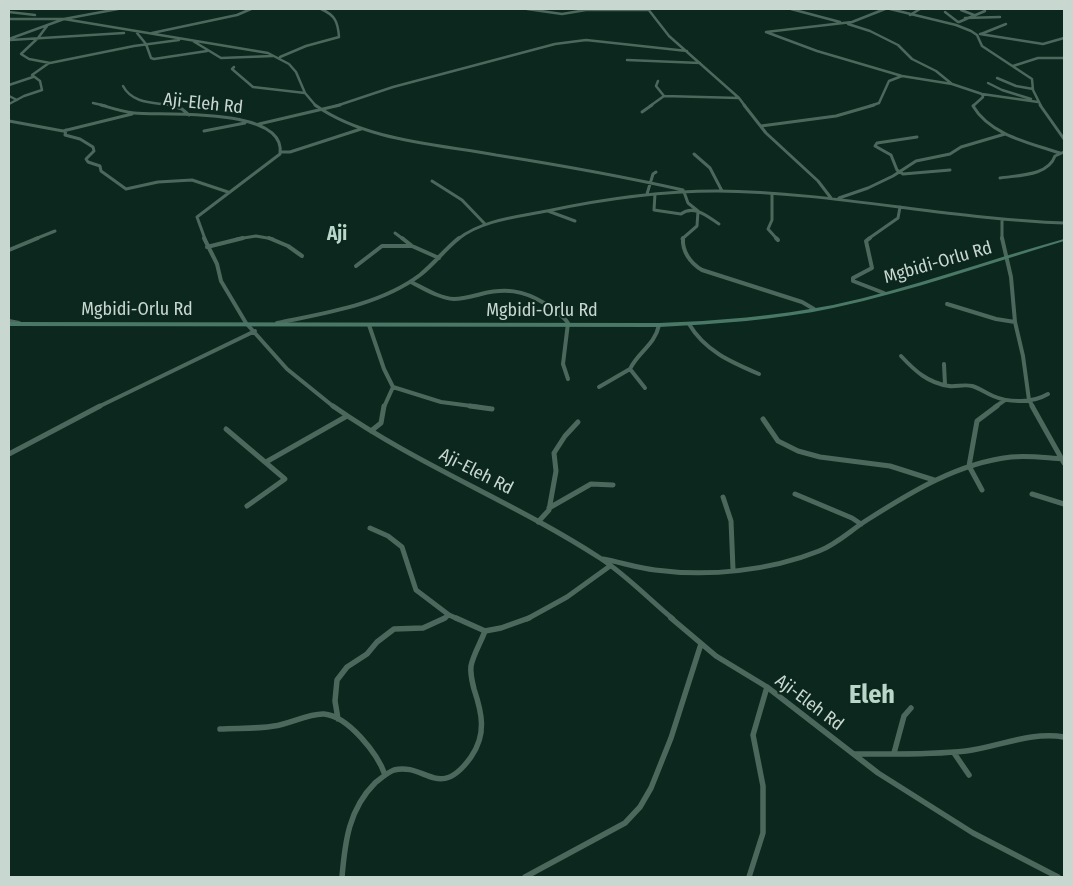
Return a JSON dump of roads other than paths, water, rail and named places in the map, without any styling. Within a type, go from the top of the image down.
[{"type":"main road","name":"Mgbidi-Orlu Rd","points":[[9,323],[659,325],[734,321],[814,309],[884,293],[1064,240]]},
{"type":"street","points":[[9,40],[64,19],[118,9]]},
{"type":"street","points":[[146,34],[237,15],[251,9]]},
{"type":"street","points":[[192,41],[221,58],[278,57],[306,46],[339,37],[338,21],[331,13],[321,9]]},
{"type":"street","points":[[527,9],[562,14],[589,9]]},
{"type":"street","points":[[584,10],[648,9],[669,36],[739,98],[783,150],[818,181],[833,198]]},
{"type":"street","points":[[791,9],[865,29],[898,45],[912,59],[936,71],[952,84]]},
{"type":"street","points":[[884,9],[845,23],[766,32],[818,51],[902,76],[952,84],[982,94],[1038,101]]},
{"type":"street","points":[[890,9],[956,26],[978,35],[1047,44],[1064,38]]},
{"type":"street","points":[[910,14],[920,9]]},
{"type":"street","points":[[956,26],[965,18],[985,11],[984,9]]},
{"type":"street","points":[[584,10],[589,15]]},
{"type":"street","points":[[961,10],[975,16]]},
{"type":"street","points":[[9,12],[229,46],[278,57],[289,64],[296,72],[311,102],[321,110],[361,129],[399,138],[514,156],[687,191]]},
{"type":"street","points":[[945,12],[959,22]]},
{"type":"street","points":[[84,23],[83,20],[85,18],[98,13]]},
{"type":"street","points":[[965,18],[1000,17]]},
{"type":"street","points":[[9,19],[55,18]]},
{"type":"street","points":[[48,24],[38,38],[21,54],[29,59],[50,62],[183,40]]},
{"type":"street","points":[[978,35],[1006,24]]},
{"type":"street","points":[[9,40],[137,33]]},
{"type":"street","points":[[137,33],[147,45],[151,58],[154,59],[207,51]]},
{"type":"street","points":[[978,35],[982,46],[1032,79],[1033,89],[1038,101],[1064,139]]},
{"type":"street","points":[[170,42],[173,38]]},
{"type":"street","points":[[259,124],[321,110],[472,65],[555,44],[586,40],[687,51]]},
{"type":"street","points":[[1012,66],[1035,58],[1051,56],[1064,58]]},
{"type":"street","points":[[627,60],[700,62]]},
{"type":"street","points":[[9,85],[33,77],[34,73],[50,62]]},
{"type":"street","points":[[234,68],[232,69],[253,87],[305,93]]},
{"type":"street","points":[[761,126],[845,114],[874,105],[879,103],[889,82],[902,76]]},
{"type":"street","points":[[9,104],[42,90],[40,81],[33,77]]},
{"type":"street","points":[[997,78],[1016,86],[1033,89]]},
{"type":"street","points":[[658,81],[656,86],[664,96]]},
{"type":"street","points":[[988,83],[1002,90],[1038,101]]},
{"type":"street","points":[[123,86],[126,93],[134,99],[181,108],[189,116]]},
{"type":"street","points":[[982,94],[983,97],[973,106],[990,125],[1005,134],[1062,152]]},
{"type":"street","points":[[9,96],[17,100]]},
{"type":"street","points":[[642,112],[664,96],[739,98]]},
{"type":"street","name":"Aji-Eleh Rd","points":[[93,103],[133,113],[189,116],[211,115],[249,122],[259,124],[277,138],[281,147],[280,154],[197,217],[207,247],[217,264],[220,281],[246,323],[287,369],[321,398],[399,448],[520,510],[602,558],[700,644],[767,687],[878,773],[973,833],[1058,877]]},
{"type":"street","points":[[9,121],[55,130],[66,130],[133,113]]},
{"type":"street","points":[[204,131],[249,122]]},
{"type":"street","points":[[280,152],[290,152],[361,129]]},
{"type":"street","points":[[66,130],[65,136],[80,139],[93,147],[94,151],[86,159],[88,162],[100,166],[101,171],[124,188],[130,189],[158,182],[192,180],[228,192]]},
{"type":"street","points":[[833,198],[868,188],[916,161],[950,154],[960,147],[1005,134]]},
{"type":"street","points":[[898,172],[891,155],[875,145],[917,137]]},
{"type":"street","points":[[1000,178],[1044,170],[1048,168],[1055,156],[1062,152]]},
{"type":"street","points":[[694,154],[710,168],[722,191]]},
{"type":"street","points":[[898,172],[908,174],[950,170]]},
{"type":"street","points":[[647,194],[653,174],[656,172]]},
{"type":"street","points":[[432,181],[462,200],[485,224]]},
{"type":"street","points":[[687,191],[685,199],[693,209],[720,224]]},
{"type":"street","points":[[277,324],[369,302],[411,282],[439,258],[455,239],[475,227],[548,211],[647,194],[722,191],[833,198],[1002,220],[1064,223]]},
{"type":"street","points":[[655,194],[654,210],[681,214],[686,211],[698,211]]},
{"type":"street","points":[[772,194],[772,220],[768,229],[778,240]]},
{"type":"street","points":[[884,293],[856,283],[853,281],[853,278],[872,268],[866,241],[898,218],[900,207]]},
{"type":"street","points":[[548,211],[576,221]]},
{"type":"street","points":[[698,211],[697,226],[682,239],[687,256],[695,266],[716,276],[802,302],[814,309]]},
{"type":"street","points":[[1002,220],[1002,243],[1011,277],[1015,322],[1023,356],[1029,400],[1064,460]]},
{"type":"street","points":[[9,250],[55,231]]},
{"type":"street","points":[[395,233],[412,246],[439,258]]},
{"type":"street","points":[[207,247],[251,236],[261,236],[280,241],[302,256]]},
{"type":"street","points":[[356,266],[382,246],[412,246]]},
{"type":"street","points":[[411,282],[434,294],[449,298],[464,298],[505,289],[524,291],[563,316],[569,325],[563,364],[568,379]]},
{"type":"street","points":[[947,304],[988,317],[1015,322]]},
{"type":"street","points":[[689,324],[695,337],[707,348],[724,359],[760,374]]},
{"type":"street","points":[[369,325],[384,369],[393,387],[441,402],[492,409]]},
{"type":"street","points":[[599,387],[630,369],[634,359],[640,352],[653,344],[659,325]]},
{"type":"street","points":[[9,454],[100,406],[255,331]]},
{"type":"street","points":[[901,356],[922,376],[945,385],[970,386],[1005,400],[1040,399],[1048,394]]},
{"type":"street","points":[[944,364],[945,385]]},
{"type":"street","points":[[630,369],[645,388]]},
{"type":"street","points":[[371,431],[381,423],[384,407],[393,387]]},
{"type":"street","points":[[982,490],[969,466],[977,421],[1005,400]]},
{"type":"street","points":[[266,462],[348,416]]},
{"type":"street","points":[[762,419],[781,444],[813,456],[828,456],[844,461],[864,462],[911,471],[934,480]]},
{"type":"street","points":[[549,508],[556,471],[554,453],[565,436],[578,422]]},
{"type":"street","points":[[226,429],[285,479],[247,506]]},
{"type":"street","points":[[602,558],[655,570],[694,571],[754,567],[781,562],[822,550],[934,480],[982,461],[1013,457],[1064,460]]},
{"type":"street","points":[[538,522],[549,508],[591,484],[613,485]]},
{"type":"street","points":[[795,494],[852,518],[861,524]]},
{"type":"street","points":[[1032,494],[1064,504]]},
{"type":"street","points":[[723,497],[729,505],[733,569]]},
{"type":"street","points":[[370,528],[388,536],[402,547],[416,590],[449,615],[485,631],[496,630],[528,619],[610,566]]},
{"type":"street","points":[[338,719],[335,701],[337,680],[347,667],[367,654],[376,642],[394,630],[413,631],[435,624],[449,615]]},
{"type":"street","points":[[342,877],[347,825],[356,806],[385,775],[393,770],[408,770],[425,776],[443,779],[452,777],[471,757],[484,726],[482,713],[470,678],[471,666],[485,631]]},
{"type":"street","points":[[525,877],[560,856],[621,825],[640,809],[650,791],[671,736],[700,644]]},
{"type":"street","points":[[749,877],[763,833],[763,786],[753,735],[767,687]]},
{"type":"street","points":[[894,753],[904,716],[911,708]]},
{"type":"street","points":[[220,729],[274,726],[323,714],[330,715],[338,719],[371,747],[383,767],[385,775]]},
{"type":"street","points":[[855,754],[938,755],[980,750],[1019,740],[1057,735],[1064,737]]},
{"type":"street","points":[[954,753],[969,775]]},
{"type":"district","name":"Aji","points":[[337,235]]},
{"type":"district","name":"Eleh","points":[[872,696]]}]
